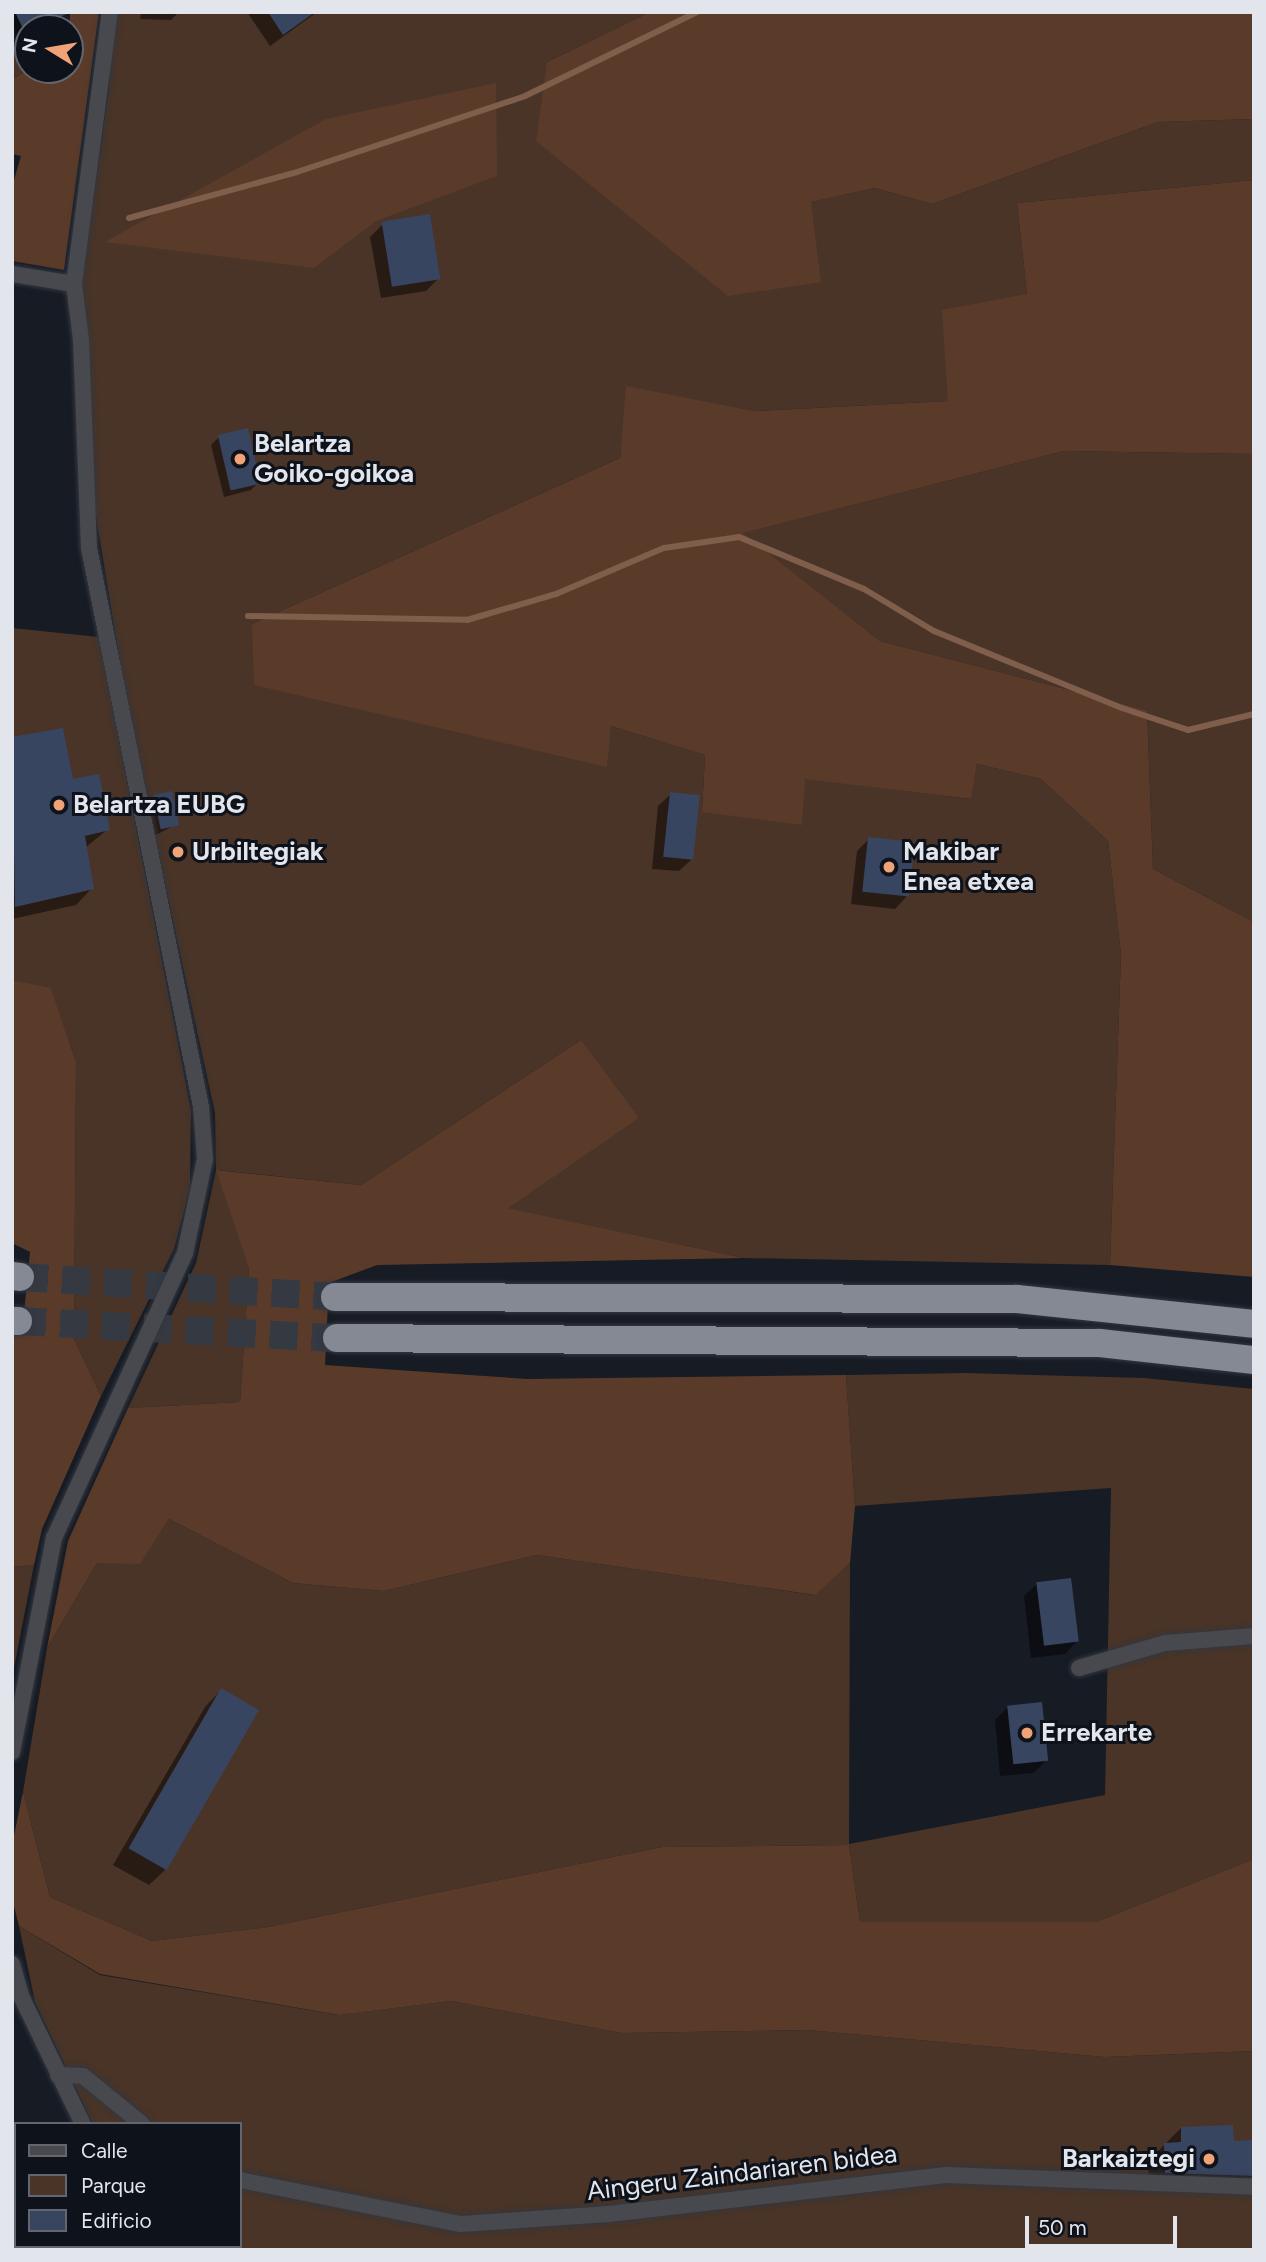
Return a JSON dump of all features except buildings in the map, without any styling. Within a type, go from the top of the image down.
[{"type":"highway","points":[[335,1297],[1004,1299],[1092,1304],[1254,1324]]},
{"type":"highway","points":[[1092,1304],[1222,1301],[1254,1305]]},
{"type":"highway","points":[[337,1338],[1086,1342],[1254,1360]]},
{"type":"street","points":[[12,1752],[54,1538],[180,1264],[199,1202],[205,1158],[201,1107],[89,548],[81,340],[74,284],[110,12]]},
{"type":"street","points":[[12,274],[74,284]]},
{"type":"street","points":[[1079,1668],[1165,1643],[1254,1636]]},
{"type":"street","points":[[12,1964],[20,1996],[82,2122]]},
{"type":"street","points":[[58,2075],[83,2076],[140,2122]]},
{"type":"street","name":"Aingeru Zaindariaren bidea","points":[[242,2180],[461,2224],[609,2214],[948,2175],[1254,2187]]},
{"type":"green space","points":[[114,12],[650,12],[547,62],[810,202],[875,188],[932,204],[1158,122],[1254,119],[1254,180],[1017,203],[1027,294],[948,401],[755,411],[627,387],[620,458],[252,624],[606,766],[611,726],[705,755],[702,812],[804,778],[970,799],[977,764],[1041,779],[1108,841],[1121,954],[1110,1265],[744,1258],[507,1208],[581,1040],[361,1185],[217,1170],[249,1269],[240,1402],[128,1408],[196,1263],[216,1170],[215,1113],[131,728],[93,498],[82,282],[109,88]]},
{"type":"green space","points":[[14,45],[12,80],[12,46]]},
{"type":"green space","points":[[1064,451],[1254,454],[1254,922],[1153,869],[1147,710],[880,641],[742,533]]},
{"type":"green space","points":[[12,628],[99,637],[191,1111],[190,1188],[174,1249],[101,1396],[74,1339],[76,1062],[51,989],[12,980]]},
{"type":"green space","points":[[966,1373],[1144,1378],[1254,1389],[1254,1859],[1096,1922],[860,1922],[849,1845],[662,1847],[268,1927],[152,1941],[50,1897],[23,1792],[47,1648],[97,1563],[140,1563],[169,1519],[293,1583],[384,1591],[537,1555],[814,1595],[850,1563],[849,1844],[1105,1795],[1111,1488],[855,1506],[846,1375]]},
{"type":"green space","points":[[34,1565],[12,1678],[12,1567]]},
{"type":"green space","points":[[19,1926],[100,1975],[339,2015],[451,2001],[622,2033],[808,2030],[1105,2057],[1254,2051],[1254,2250],[155,2250],[242,2248],[242,2122],[92,2122],[35,2002]]},
{"type":"shaded area","points":[[99,12],[64,270],[12,261],[12,187],[21,156],[12,154],[12,80],[14,79],[14,84],[84,84],[84,14],[70,14]]},
{"type":"shaded area","points":[[650,12],[1254,12],[1254,119],[1158,122],[932,204],[875,188],[811,202],[821,282],[728,296],[536,141],[547,62]]},
{"type":"shaded area","points":[[496,83],[497,176],[376,221],[314,268],[105,242],[326,119]]},
{"type":"shaded area","points":[[1254,180],[1254,454],[1064,451],[743,533],[880,641],[1147,710],[1153,869],[1254,922],[1254,1277],[1110,1265],[1121,954],[1108,841],[1041,779],[977,764],[971,799],[805,779],[802,825],[702,812],[705,755],[611,726],[607,767],[254,685],[252,624],[620,458],[626,386],[755,411],[948,401],[942,310],[1027,294],[1017,203]]},
{"type":"shaded area","points":[[12,980],[51,988],[76,1062],[74,1339],[101,1396],[42,1529],[34,1565],[12,1567],[12,1336],[22,1333],[30,1252],[12,1243]]},
{"type":"shaded area","points":[[581,1040],[639,1118],[508,1208],[744,1258],[377,1265],[329,1283],[325,1365],[527,1379],[846,1375],[855,1506],[850,1563],[815,1595],[537,1555],[384,1591],[293,1583],[169,1519],[140,1564],[97,1563],[47,1648],[68,1541],[128,1408],[240,1402],[249,1269],[216,1170],[361,1185]]},
{"type":"shaded area","points":[[23,1792],[50,1897],[152,1941],[268,1927],[662,1847],[849,1845],[860,1922],[1096,1922],[1254,1859],[1254,2051],[1105,2057],[808,2030],[622,2033],[451,2001],[340,2015],[100,1974],[19,1926],[12,1898],[12,1845]]},
{"type":"waterway","points":[[129,218],[297,172],[525,96],[697,12]]},
{"type":"waterway","points":[[248,616],[467,620],[556,594],[664,548],[739,537],[864,589],[934,631],[1122,708],[1188,730],[1254,714]]},
{"type":"tunnel","points":[[20,1277],[335,1297]]},
{"type":"tunnel","points":[[18,1321],[337,1338]]},
{"type":"place","name":"Belartza Goiko-goikoa","points":[[240,459]]},
{"type":"place","name":"Belartza EUBG","points":[[59,805]]},
{"type":"place","name":"Urbiltegiak","points":[[178,852]]},
{"type":"place","name":"Makibar Enea etxea","points":[[889,867]]},
{"type":"place","name":"Errekarte","points":[[1027,1733]]},
{"type":"place","name":"Barkaiztegi","points":[[1209,2159]]}]
